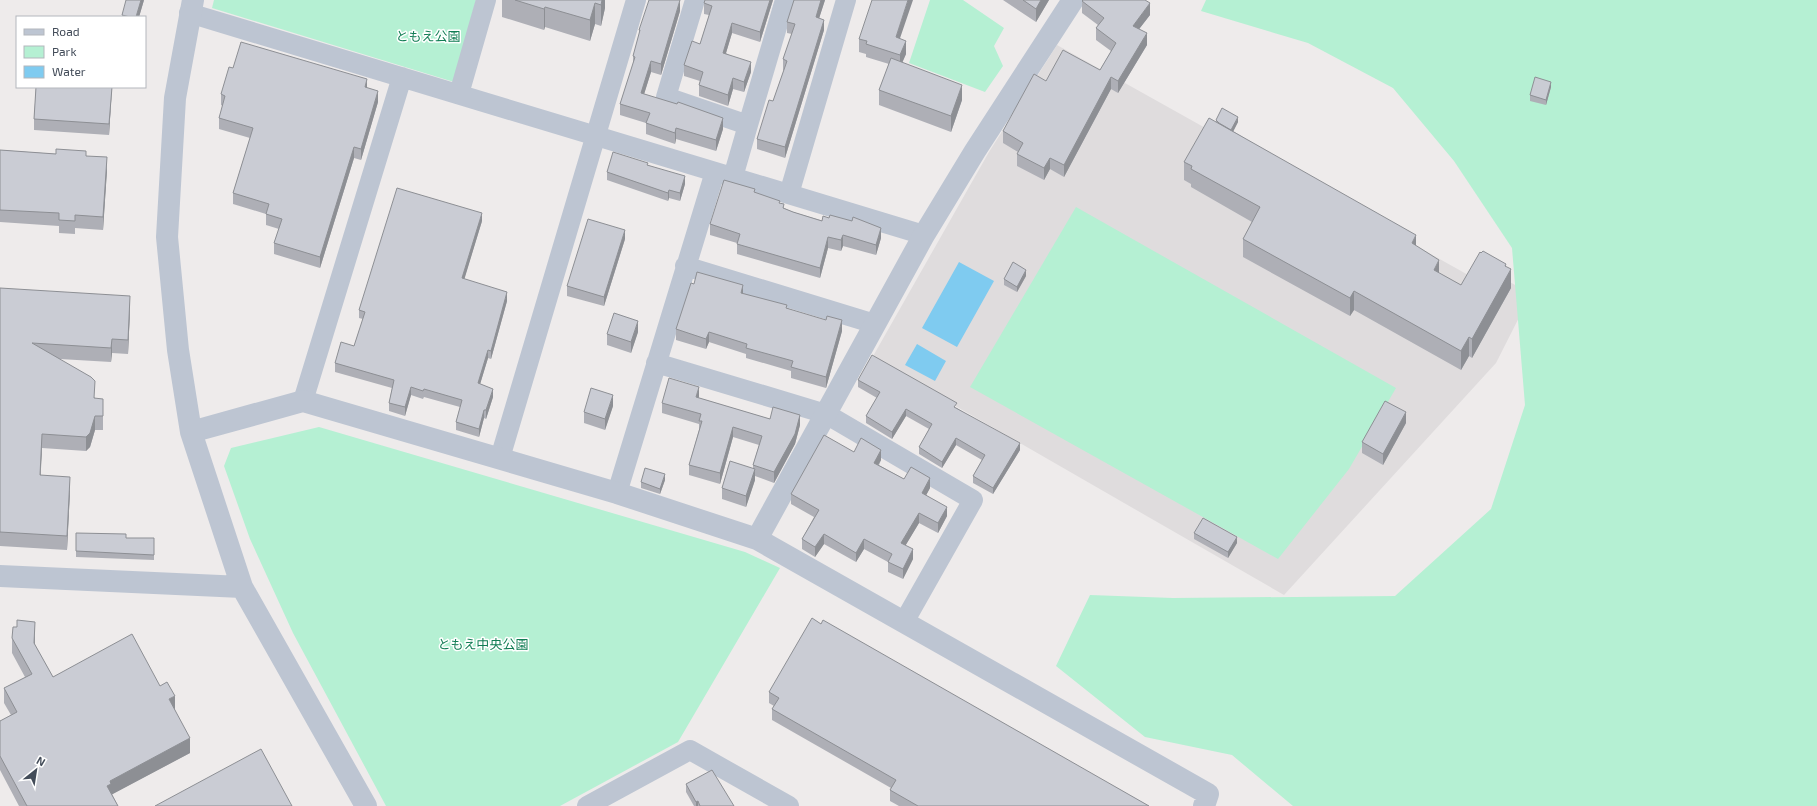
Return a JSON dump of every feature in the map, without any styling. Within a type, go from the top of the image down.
[{"type":"street","points":[[458,94],[486,0]]},
{"type":"street","points":[[500,458],[636,0]]},
{"type":"street","points":[[695,0],[666,97],[748,125]]},
{"type":"street","points":[[616,493],[686,266],[724,174],[748,125],[785,0]]},
{"type":"street","points":[[789,194],[846,0]]},
{"type":"street","points":[[757,539],[924,235],[975,151],[1073,0]]},
{"type":"street","points":[[366,806],[242,587],[191,432],[178,350],[167,237],[175,98],[191,7],[402,77],[924,235]]},
{"type":"street","points":[[303,401],[402,77]]},
{"type":"street","points":[[686,266],[875,324]]},
{"type":"street","points":[[656,363],[826,414],[973,500],[904,622]]},
{"type":"street","points":[[191,432],[303,401],[616,493],[757,539],[1208,794],[1204,806]]},
{"type":"street","points":[[0,576],[242,587]]},
{"type":"street","points":[[587,806],[690,750],[789,806]]},
{"type":"shaded area","points":[[1057,45],[1470,276],[1482,266],[1531,294],[1496,363],[1284,595],[872,358],[989,152]]},
{"type":"green space","name":"ともえ公園","points":[[214,0],[476,0],[454,82],[212,8]]},
{"type":"green space","points":[[930,0],[963,0],[1004,28],[994,46],[1003,66],[985,92],[909,63]]},
{"type":"green space","points":[[1206,0],[1817,0],[1817,806],[1293,806],[1232,755],[1145,737],[1056,666],[1090,595],[1173,598],[1395,596],[1491,509],[1525,405],[1512,248],[1454,161],[1393,88],[1308,43],[1201,11]]},
{"type":"green space","points":[[1076,207],[1396,388],[1349,469],[1278,559],[970,387]]},
{"type":"green space","name":"ともえ中央公園","points":[[319,427],[745,552],[780,568],[678,742],[560,806],[386,806],[293,633],[250,539],[224,466],[231,448]]},
{"type":"water","points":[[959,262],[994,281],[957,347],[922,328]]},
{"type":"water","points":[[917,344],[946,361],[935,381],[905,365]]},
{"type":"building","points":[[126,0],[141,0],[136,16],[122,15]]},
{"type":"building","points":[[515,0],[602,0],[601,5],[595,3],[590,20],[545,7],[544,9]]},
{"type":"building","points":[[649,0],[680,0],[661,64],[651,61],[641,93],[677,104],[678,102],[723,118],[716,140],[676,128],[675,133],[646,123],[650,113],[620,104],[635,57],[633,56],[639,30]]},
{"type":"building","points":[[705,0],[770,0],[760,32],[732,23],[723,53],[751,62],[744,82],[733,78],[728,95],[699,85],[703,72],[684,65],[692,41],[700,44],[712,6],[704,3]]},
{"type":"building","points":[[794,0],[821,0],[816,17],[824,20],[785,147],[757,139],[769,100],[773,101],[787,61],[783,59],[795,24],[787,22]]},
{"type":"building","points":[[872,0],[908,0],[896,37],[906,41],[900,55],[866,44],[867,41],[859,39]]},
{"type":"building","points":[[1023,0],[1041,0],[1036,9]]},
{"type":"building","points":[[1145,0],[1150,3],[1133,26],[1147,33],[1118,81],[1111,77],[1064,165],[1050,158],[1044,168],[1017,154],[1023,143],[1003,131],[1034,74],[1046,81],[1063,50],[1100,70],[1116,43],[1096,28],[1104,18],[1082,1]]},
{"type":"building","points":[[241,42],[367,79],[365,87],[378,91],[361,149],[354,147],[320,257],[274,243],[282,219],[266,214],[269,204],[233,193],[253,128],[219,118],[225,96],[221,94],[229,67],[233,68]]},
{"type":"building","points":[[891,58],[962,85],[951,116],[879,90]]},
{"type":"building","points":[[1535,77],[1551,82],[1546,100],[1530,95]]},
{"type":"building","points":[[36,88],[112,88],[109,124],[34,119]]},
{"type":"building","points":[[1222,108],[1238,117],[1231,130],[1216,120]]},
{"type":"building","points":[[1209,118],[1416,235],[1412,243],[1439,260],[1434,270],[1461,285],[1480,252],[1481,253],[1483,251],[1506,264],[1505,266],[1511,269],[1472,339],[1469,337],[1461,351],[1354,291],[1350,298],[1243,239],[1260,207],[1191,169],[1192,166],[1184,162]]},
{"type":"building","points":[[56,149],[86,151],[86,156],[107,157],[103,217],[75,215],[75,221],[59,220],[59,213],[0,210],[0,150],[56,154]]},
{"type":"building","points":[[613,152],[648,163],[647,165],[685,176],[680,193],[669,190],[668,193],[607,172]]},
{"type":"building","points":[[724,180],[755,189],[754,192],[780,201],[779,203],[784,204],[783,208],[822,221],[823,216],[829,218],[830,215],[852,221],[853,217],[881,228],[876,245],[843,235],[841,240],[828,237],[820,268],[737,244],[740,234],[710,224]]},
{"type":"building","points":[[397,188],[482,213],[462,278],[507,292],[491,351],[488,350],[478,383],[493,389],[486,410],[484,410],[479,429],[456,422],[462,400],[424,389],[423,391],[411,387],[405,407],[389,403],[394,380],[335,363],[341,342],[354,346],[365,312],[359,310]]},
{"type":"building","points":[[588,219],[625,230],[604,297],[567,286]]},
{"type":"building","points":[[1013,262],[1026,270],[1017,287],[1004,279]]},
{"type":"building","points":[[697,272],[743,285],[741,293],[787,305],[786,308],[826,320],[827,316],[842,320],[826,377],[791,367],[793,361],[746,348],[747,344],[709,332],[706,339],[676,329],[691,283],[694,284]]},
{"type":"building","points":[[0,288],[130,296],[128,340],[112,339],[111,348],[32,343],[91,377],[95,381],[94,398],[103,399],[103,416],[95,416],[90,433],[86,437],[42,434],[40,475],[70,477],[67,536],[0,532]]},
{"type":"building","points":[[614,313],[638,321],[631,342],[607,334]]},
{"type":"building","points":[[872,355],[957,403],[954,407],[1020,443],[993,488],[973,476],[985,455],[956,438],[942,462],[919,447],[932,424],[906,409],[892,432],[866,416],[880,392],[858,380]]},
{"type":"building","points":[[669,378],[699,387],[696,397],[770,419],[773,407],[800,415],[795,434],[774,472],[753,465],[762,436],[733,427],[720,473],[689,465],[702,421],[699,421],[701,414],[662,403]]},
{"type":"building","points":[[591,388],[613,395],[605,419],[584,412]]},
{"type":"building","points":[[1385,401],[1406,412],[1383,454],[1362,442]]},
{"type":"building","points":[[824,435],[854,452],[861,438],[881,450],[874,463],[904,479],[911,467],[930,478],[922,493],[947,507],[938,523],[919,513],[901,543],[913,549],[903,569],[888,562],[892,554],[864,539],[856,553],[824,534],[815,547],[802,539],[819,510],[791,494]]},
{"type":"building","points":[[730,461],[755,469],[746,496],[722,488]]},
{"type":"building","points":[[645,468],[665,474],[660,489],[641,482]]},
{"type":"building","points":[[1203,518],[1237,537],[1228,552],[1194,533]]},
{"type":"building","points":[[76,533],[126,534],[126,538],[154,538],[154,555],[76,551]]},
{"type":"building","points":[[812,618],[821,624],[823,620],[1149,806],[918,806],[890,790],[896,780],[772,709],[779,698],[769,692]]},
{"type":"building","points":[[17,620],[35,622],[34,643],[53,677],[132,634],[160,686],[167,682],[175,696],[169,699],[190,738],[110,781],[111,784],[107,786],[118,806],[27,806],[0,756],[0,721],[17,712],[4,688],[32,674],[12,638],[13,627],[17,627]]},
{"type":"building","points":[[261,749],[292,806],[155,806]]},
{"type":"building","points":[[712,770],[734,806],[700,806],[698,801],[696,802],[686,784]]}]
